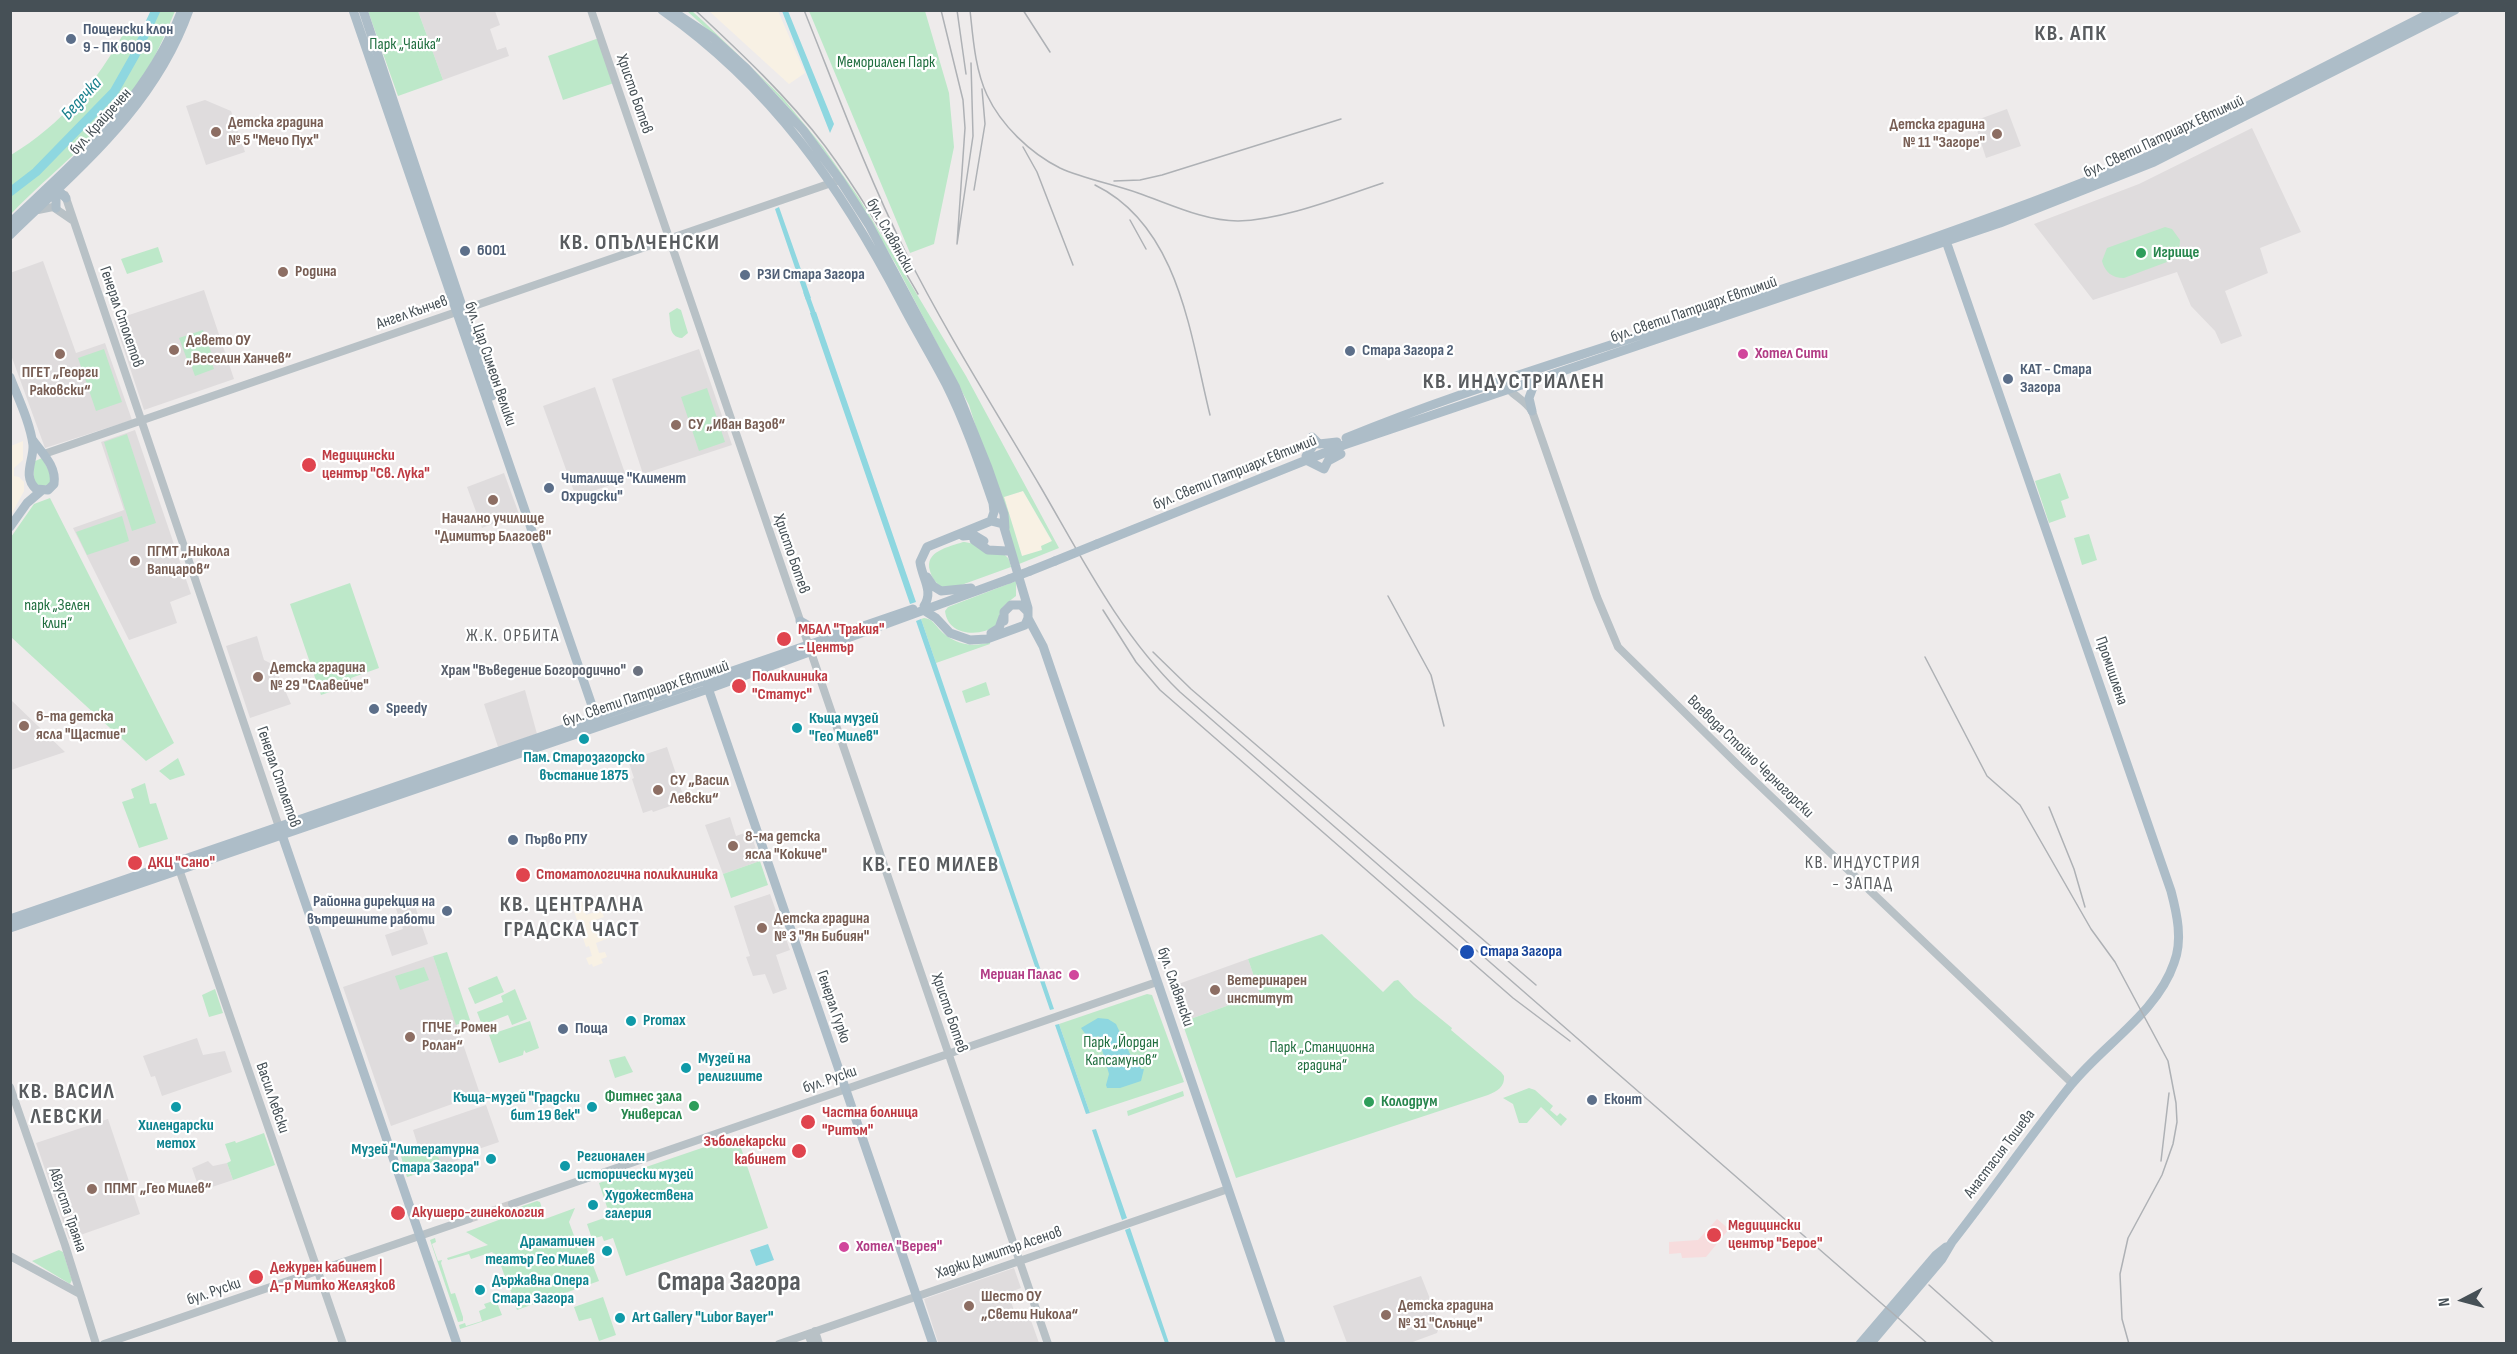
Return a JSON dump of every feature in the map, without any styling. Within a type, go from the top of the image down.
[{"type":"main road","name":"бул. Крайречен","points":[[10,236],[140,90],[163,54],[182,10]]},
{"type":"main road","name":"бул. Крайречен","points":[[64,177],[111,138],[148,93],[169,57],[189,10]]},
{"type":"main road","name":"бул. Цар Симеон Велики","points":[[353,10],[426,210],[600,721]]},
{"type":"main road","name":"бул. Цар Симеон Велики","points":[[363,10],[426,210]]},
{"type":"main road","name":"бул. Славянски","points":[[662,10],[711,46],[741,75],[836,181],[949,390],[993,503],[994,512],[988,522]]},
{"type":"main road","name":"бул. Славянски","points":[[671,10],[713,38],[785,109],[869,225],[955,386],[1004,514],[1010,554],[1022,587],[1028,616],[1041,641],[1281,1344]]},
{"type":"main road","points":[[684,10],[713,38]]},
{"type":"main road","name":"бул. Свети Патриарх Евтимий","points":[[1307,458],[1337,442],[1932,237],[2151,155],[2436,10]]},
{"type":"main road","name":"бул. Свети Патриарх Евтимий","points":[[810,649],[843,633],[945,604],[1029,568],[1307,458],[1505,385],[1536,379],[1946,241],[2073,195],[2154,162],[2455,10]]},
{"type":"main road","points":[[34,207],[55,193],[64,177]]},
{"type":"main road","points":[[55,193],[61,193],[66,198]]},
{"type":"main road","points":[[55,193],[56,208]]},
{"type":"main road","name":"бул. Крайречен","points":[[10,223],[34,207]]},
{"type":"main road","points":[[1932,237],[1946,241],[1960,227]]},
{"type":"main road","name":"Промишлена","points":[[1946,241],[2171,891],[2178,924],[2175,962],[2157,994],[2072,1083]]},
{"type":"main road","points":[[10,377],[32,439],[51,465],[55,477],[53,487],[41,491],[27,503],[10,527]]},
{"type":"main road","points":[[1532,411],[1529,398],[1536,379]]},
{"type":"main road","points":[[1337,442],[1319,444],[1312,437],[1313,446],[1307,458],[1323,469],[1328,460],[1341,454]]},
{"type":"main road","points":[[27,503],[31,483],[29,468],[32,458],[32,439]]},
{"type":"main road","points":[[32,458],[43,454]]},
{"type":"main road","points":[[31,483],[41,491]]},
{"type":"main road","points":[[984,541],[981,532],[988,522]]},
{"type":"main road","points":[[994,546],[1002,543],[1006,532],[1000,522],[988,522],[934,543],[925,550],[921,566],[929,595],[920,610],[936,618],[950,633],[965,640],[987,639],[1026,625],[1028,616],[1024,607],[1016,603]]},
{"type":"main road","points":[[971,588],[944,592],[936,589],[930,582],[925,568],[925,561],[932,548],[970,534],[1010,554]]},
{"type":"main road","points":[[940,544],[969,539],[988,550],[1010,554]]},
{"type":"main road","name":"бул. Свети Патриарх Евтимий","points":[[10,919],[177,865],[600,721],[810,649],[920,610],[971,588],[1008,577]]},
{"type":"main road","points":[[945,604],[942,611],[943,618],[954,630],[968,635],[982,636],[994,632],[1001,625],[1007,607],[1016,603],[1022,587]]},
{"type":"main road","points":[[1003,617],[1006,624],[1031,633],[1041,641]]},
{"type":"main road","points":[[800,621],[818,631],[843,633]]},
{"type":"main road","name":"Генерал Гурко","points":[[707,684],[933,1344]]},
{"type":"main road","name":"Генерал Столетов","points":[[280,830],[457,1344]]},
{"type":"main road","name":"бул. Свети Патриарх Евтимий","points":[[10,928],[177,865]]},
{"type":"main road","name":"Анастасия Тошева","points":[[1870,1344],[1942,1259],[1952,1242],[2072,1083]]},
{"type":"main road","name":"Анастасия Тошева","points":[[1860,1344],[1936,1255],[1952,1242]]},
{"type":"street","name":"Христо Ботев","points":[[591,10],[1048,1344]]},
{"type":"street","name":"Генерал Столетов","points":[[64,177],[66,198],[72,220],[280,830]]},
{"type":"street","name":"Ангел Кънчев","points":[[43,454],[836,181]]},
{"type":"street","points":[[34,207],[56,208],[72,220]]},
{"type":"street","name":"Воевода Стойно Черногорски","points":[[1505,385],[1532,411],[1596,597],[1618,647],[1738,765],[2072,1083]]},
{"type":"street","points":[[51,465],[53,456],[60,448]]},
{"type":"street","name":"Васил Левски","points":[[177,865],[343,1344]]},
{"type":"street","name":"бул. Руски","points":[[512,1204],[1157,982]]},
{"type":"street","name":"Августа Траяна","points":[[10,1087],[65,1245],[96,1344]]},
{"type":"street","name":"Хаджи Димитър Асенов","points":[[779,1344],[1228,1189]]},
{"type":"street","name":"бул. Руски","points":[[104,1344],[469,1219]]},
{"type":"street","points":[[10,1256],[80,1294]]},
{"type":"street","points":[[812,1332],[812,1344]]},
{"type":"street","points":[[812,1332],[819,1344]]},
{"type":"shaded area","points":[[418,11],[495,11],[500,25],[490,29],[497,50],[506,47],[509,56],[443,80]]},
{"type":"shaded area","points":[[709,11],[778,11],[805,73],[789,84]]},
{"type":"shaded area","name":"Детска градина № 5 \"Мечо Пух\"","points":[[205,100],[231,111],[245,152],[206,165],[186,106]]},
{"type":"shaded area","name":"Детска градина № 11 \"Загоре\"","points":[[2007,109],[2021,146],[1986,158],[1974,121]]},
{"type":"shaded area","points":[[2252,128],[2301,232],[2260,248],[2268,273],[2225,291],[2242,336],[2221,344],[2215,331],[2191,306],[2177,272],[2093,300],[2034,224],[2139,184]]},
{"type":"shaded area","name":"ПГЕТ „Георги Раковски“","points":[[43,261],[76,353],[105,343],[132,420],[45,448],[11,355],[10,273]]},
{"type":"shaded area","name":"Девето ОУ „Веселин Ханчев“","points":[[204,290],[234,379],[144,410],[114,320]]},
{"type":"shaded area","name":"СУ „Иван Вазов“","points":[[699,349],[732,445],[643,474],[612,379]]},
{"type":"shaded area","points":[[595,387],[627,479],[576,497],[543,406]]},
{"type":"shaded area","name":"ПГМТ „Никола Вапцаров“","points":[[135,430],[191,594],[170,602],[177,623],[129,640],[73,528],[124,510],[101,442]]},
{"type":"shaded area","points":[[23,441],[23,460],[14,468],[14,476],[24,482],[24,491],[11,515],[11,446]]},
{"type":"shaded area","name":"Начално училище \"Димитър Благоев\"","points":[[504,473],[519,514],[482,528],[467,487]]},
{"type":"shaded area","points":[[1023,491],[1052,542],[1041,547],[1042,550],[1022,556],[1004,497]]},
{"type":"shaded area","name":"Детска градина № 29 \"Славейче\"","points":[[257,636],[264,660],[274,665],[291,704],[250,718],[226,646]]},
{"type":"shaded area","points":[[525,690],[537,734],[498,747],[484,704]]},
{"type":"shaded area","name":"6-та детска ясла \"Щастие\"","points":[[11,700],[65,752],[11,770]]},
{"type":"shaded area","name":"СУ „Васил Левски“","points":[[667,747],[685,801],[643,813],[628,760]]},
{"type":"shaded area","name":"8-ма детска ясла \"Кокиче\"","points":[[730,817],[736,836],[750,831],[760,861],[723,874],[705,825]]},
{"type":"shaded area","name":"Детска градина № 3 \"Ян Бибиян\"","points":[[770,894],[790,950],[776,955],[787,989],[773,994],[765,974],[753,976],[746,957],[750,956],[734,906]]},
{"type":"shaded area","points":[[413,900],[428,944],[392,956],[385,935],[403,929],[395,906]]},
{"type":"shaded area","points":[[582,902],[586,915],[601,910],[604,917],[589,922],[593,933],[595,933],[594,930],[607,925],[611,937],[596,943],[599,953],[605,952],[607,957],[601,959],[603,963],[593,967],[592,964],[589,965],[586,958],[592,956],[589,946],[586,947],[572,905]]},
{"type":"shaded area","name":"ГПЧЕ „Ромен Ролан“","points":[[433,956],[480,1094],[391,1126],[343,987]]},
{"type":"shaded area","name":"Ветеринарен институт","points":[[1248,959],[1260,994],[1182,1022],[1170,987]]},
{"type":"shaded area","points":[[197,1038],[203,1055],[225,1051],[232,1072],[162,1096],[155,1076],[151,1077],[143,1056]]},
{"type":"shaded area","points":[[486,1105],[499,1142],[461,1155],[462,1159],[407,1177],[401,1156],[419,1149],[413,1130]]},
{"type":"shaded area","name":"ППМГ „Гео Милев“","points":[[108,1119],[140,1214],[69,1239],[36,1143]]},
{"type":"shaded area","points":[[208,1161],[213,1166],[227,1163],[233,1180],[200,1191],[192,1168]]},
{"type":"shaded area","name":"Медицински център \"Берое\"","points":[[1717,1219],[1729,1229],[1706,1257],[1682,1258],[1681,1253],[1669,1254],[1669,1242],[1698,1240]]},
{"type":"shaded area","name":"Шесто ОУ „Свети Никола“","points":[[1014,1268],[1021,1288],[1008,1293],[1016,1316],[1028,1312],[1039,1343],[938,1342],[924,1299]]},
{"type":"shaded area","name":"Детска градина № 31 \"Слънце\"","points":[[1421,1276],[1440,1324],[1437,1333],[1410,1343],[1347,1343],[1333,1306]]},
{"type":"green space","points":[[152,11],[175,11],[155,56],[140,81],[95,134],[11,214],[11,155],[62,116],[90,85],[125,31],[139,37]]},
{"type":"green space","name":"Парк „Чайка“","points":[[368,11],[418,11],[443,80],[398,96]]},
{"type":"green space","points":[[687,11],[692,11],[782,97],[823,147],[859,198],[966,376],[1059,548],[1019,564],[969,405],[895,263],[822,148],[764,81]],"holes":[[[1023,491],[1052,541],[1041,546],[1042,550],[1022,556],[1004,497]]]},
{"type":"green space","name":"Мемориален Парк","points":[[809,11],[925,11],[949,93],[954,147],[934,244],[910,253]]},
{"type":"green space","points":[[599,38],[614,83],[563,100],[548,56]]},
{"type":"green space","name":"Игрище","points":[[2165,227],[2172,229],[2180,240],[2179,254],[2175,259],[2124,278],[2113,276],[2107,271],[2102,261],[2107,248]]},
{"type":"green space","points":[[158,247],[163,262],[127,274],[121,259]]},
{"type":"green space","points":[[677,308],[681,310],[688,333],[682,338],[674,335],[670,325],[669,313]]},
{"type":"green space","points":[[203,330],[213,357],[210,358],[214,369],[195,376],[179,338]]},
{"type":"green space","points":[[104,349],[122,402],[96,411],[78,358]]},
{"type":"green space","points":[[707,388],[725,442],[699,451],[681,397]]},
{"type":"green space","points":[[127,434],[156,523],[132,531],[104,442]]},
{"type":"green space","points":[[42,458],[52,477],[50,484],[39,488],[34,481],[33,462]]},
{"type":"green space","points":[[2060,473],[2069,498],[2061,501],[2066,517],[2049,523],[2035,481]]},
{"type":"green space","name":"парк „Зелен клин“","points":[[50,498],[174,743],[146,761],[11,637],[11,537],[34,504]]},
{"type":"green space","points":[[122,516],[129,541],[87,555],[76,532]]},
{"type":"green space","points":[[2089,534],[2097,560],[2082,565],[2074,538]]},
{"type":"green space","points":[[963,542],[980,545],[1005,555],[1011,567],[953,588],[941,587],[931,573],[929,564],[931,559],[939,551]]},
{"type":"green space","points":[[1016,581],[1016,596],[1003,607],[997,625],[990,629],[983,632],[966,632],[952,626],[947,620],[945,611],[948,607]]},
{"type":"green space","points":[[350,583],[379,668],[351,678],[353,684],[321,695],[290,604]]},
{"type":"green space","points":[[921,619],[931,620],[944,634],[956,641],[976,645],[990,642],[990,644],[936,663]]},
{"type":"green space","points":[[986,682],[990,695],[966,703],[962,691]]},
{"type":"green space","points":[[178,758],[185,775],[170,780],[159,771]]},
{"type":"green space","points":[[145,783],[150,804],[156,803],[168,839],[139,848],[122,802],[134,798],[131,789]]},
{"type":"green space","points":[[760,861],[768,885],[731,898],[723,874]]},
{"type":"green space","name":"Парк „Станционна градина“","points":[[1322,934],[1383,992],[1398,980],[1414,997],[1501,1072],[1504,1076],[1502,1086],[1488,1095],[1236,1178],[1182,1022],[1260,994],[1248,959]]},
{"type":"green space","points":[[447,952],[470,1020],[456,1025],[433,956]]},
{"type":"green space","points":[[424,967],[429,980],[400,990],[395,976]]},
{"type":"green space","points":[[497,976],[504,992],[475,1004],[468,988]]},
{"type":"green space","points":[[215,989],[223,1013],[209,1017],[202,995]]},
{"type":"green space","points":[[515,989],[527,1019],[512,1025],[508,1015],[482,1025],[477,1012],[503,1002],[501,996]]},
{"type":"green space","name":"Парк „Йордан Капсамунов“","points":[[1147,994],[1152,995],[1184,1082],[1090,1113],[1059,1024]]},
{"type":"green space","points":[[530,1021],[539,1048],[526,1053],[524,1050],[523,1055],[499,1063],[489,1035]]},
{"type":"green space","points":[[625,1056],[633,1072],[615,1078],[609,1060]]},
{"type":"green space","points":[[1529,1088],[1535,1090],[1553,1106],[1550,1110],[1557,1116],[1560,1113],[1567,1119],[1561,1126],[1541,1107],[1527,1123],[1519,1123],[1513,1104],[1503,1098]]},
{"type":"green space","points":[[1183,1091],[1184,1096],[1128,1116],[1127,1111]]},
{"type":"green space","points":[[264,1133],[275,1165],[233,1180],[227,1163],[231,1161],[225,1144],[235,1141],[236,1143]]},
{"type":"green space","points":[[737,1136],[768,1228],[626,1276],[613,1238],[604,1241],[602,1236],[592,1239],[587,1224],[610,1216],[599,1183]]},
{"type":"green space","points":[[435,1145],[441,1166],[407,1177],[401,1156]]},
{"type":"green space","points":[[540,1202],[545,1219],[575,1208],[569,1222],[576,1241],[583,1239],[599,1281],[517,1310],[512,1297],[516,1295],[512,1294],[507,1282],[510,1280],[509,1276],[505,1277],[499,1260],[492,1252],[471,1259],[469,1254],[448,1260],[447,1258],[488,1245],[466,1232],[504,1218],[502,1212],[510,1210],[513,1220],[523,1216],[515,1217],[511,1208],[507,1206],[511,1204],[514,1211],[514,1209]]},
{"type":"green space","points":[[435,1238],[436,1242],[432,1244],[438,1261],[442,1260],[451,1294],[455,1293],[463,1321],[458,1322],[430,1240]]},
{"type":"green space","points":[[59,1250],[63,1252],[72,1280],[70,1284],[32,1261]]},
{"type":"green space","points":[[603,1297],[616,1335],[599,1341],[591,1318],[579,1321],[574,1307]]},
{"type":"green space","points":[[496,1300],[502,1315],[460,1329],[459,1325],[465,1323],[466,1326],[482,1321],[479,1311],[486,1308],[484,1304]]},
{"type":"water","points":[[782,11],[788,11],[834,124],[830,133]]},
{"type":"water","points":[[779,207],[811,298],[806,300],[775,209]]},
{"type":"water","points":[[816,312],[916,602],[910,604],[810,313]]},
{"type":"water","points":[[921,619],[1054,1009],[1050,1010],[916,621]]},
{"type":"water","points":[[1098,1018],[1108,1019],[1116,1024],[1130,1054],[1139,1062],[1141,1069],[1144,1069],[1141,1081],[1120,1088],[1107,1088],[1109,1074],[1098,1036],[1089,1039],[1081,1028]]},
{"type":"water","points":[[1059,1024],[1090,1113],[1086,1114],[1055,1025]]},
{"type":"water","points":[[1096,1129],[1127,1218],[1122,1220],[1092,1130]]},
{"type":"water","points":[[1130,1228],[1169,1343],[1165,1343],[1125,1230]]},
{"type":"water","points":[[768,1244],[774,1260],[756,1266],[750,1250]]},
{"type":"waterway","name":"Бедечка","points":[[10,192],[36,172],[114,92],[135,55],[156,10]]},
{"type":"waterway","points":[[806,293],[815,318]]},
{"type":"tunnel","points":[[469,1219],[512,1204]]},
{"type":"railway","points":[[695,10],[779,92],[825,146],[862,200],[918,294]]},
{"type":"railway","points":[[804,10],[877,190],[904,249],[936,310],[1103,594],[1158,669],[1180,692],[1928,1344]]},
{"type":"railway","points":[[941,10],[963,100],[965,128],[957,244],[973,136],[971,63]]},
{"type":"railway","points":[[957,10],[966,74]]},
{"type":"railway","points":[[970,10],[977,64],[983,85],[993,106],[1008,127],[1027,146],[1049,162],[1069,172],[1200,215],[1238,221],[1274,217],[1383,183]]},
{"type":"railway","points":[[1023,10],[1050,52]]},
{"type":"railway","points":[[974,190],[985,124],[982,89]]},
{"type":"railway","points":[[1114,181],[1140,180],[1162,175],[1341,119]]},
{"type":"railway","points":[[1023,147],[1037,172],[1073,265]]},
{"type":"railway","points":[[1095,185],[1123,203],[1146,227],[1163,254],[1187,317],[1210,415]]},
{"type":"railway","points":[[1130,220],[1146,249]]},
{"type":"railway","points":[[1388,596],[1431,675],[1444,726]]},
{"type":"railway","points":[[1103,610],[1136,662],[1160,690],[1513,998],[1570,1041]]},
{"type":"railway","points":[[1153,652],[1191,689],[1536,985]]},
{"type":"railway","points":[[1925,657],[1987,776],[2020,805],[2091,929],[2115,962],[2168,1061],[2176,1103],[2177,1122],[2173,1144],[2162,1175],[2128,1238],[2120,1274],[2122,1319],[2129,1344]]},
{"type":"railway","points":[[2049,807],[2074,869],[2085,907]]},
{"type":"railway","points":[[2161,1161],[2169,1093]]},
{"type":"railway","points":[[1929,1285],[1995,1344]]},
{"type":"place","name":"Пощенски клон 9 - ПК 6009","points":[[71,39]]},
{"type":"place","name":"Детска градина № 5 \"Мечо Пух\"","points":[[216,132]]},
{"type":"place","name":"Детска градина № 11 \"Загоре\"","points":[[1997,134]]},
{"type":"place","name":"6001","points":[[465,251]]},
{"type":"place","name":"Игрище","points":[[2141,253]]},
{"type":"place","name":"Родина","points":[[283,272]]},
{"type":"place","name":"РЗИ Стара Загора","points":[[745,275]]},
{"type":"place","name":"Девето ОУ „Веселин Ханчев“","points":[[174,350]]},
{"type":"place","name":"Стара Загора 2","points":[[1350,351]]},
{"type":"place","name":"ПГЕТ „Георги Раковски“","points":[[60,354]]},
{"type":"place","name":"Хотел Сити","points":[[1743,354]]},
{"type":"place","name":"КАТ - Стара Загора","points":[[2008,379]]},
{"type":"place","name":"СУ „Иван Вазов“","points":[[676,425]]},
{"type":"place","name":"Медицински център \"Св. Лука\"","points":[[309,465]]},
{"type":"place","name":"Читалище \"Климент Охридски\"","points":[[549,488]]},
{"type":"place","name":"Начално училище \"Димитър Благоев\"","points":[[493,500]]},
{"type":"place","name":"ПГМТ „Никола Вапцаров“","points":[[135,561]]},
{"type":"place","name":"МБАЛ \"Тракия\" - Център","points":[[784,639]]},
{"type":"place","name":"Храм \"Въведение Богородично\"","points":[[638,671]]},
{"type":"place","name":"Детска градина № 29 \"Славейче\"","points":[[258,677]]},
{"type":"place","name":"Поликлиника \"Статус\"","points":[[739,686]]},
{"type":"place","name":"Speedy","points":[[374,709]]},
{"type":"place","name":"6-та детска ясла \"Щастие\"","points":[[24,726]]},
{"type":"place","name":"Къща музей \"Гео Милев\"","points":[[797,728]]},
{"type":"place","name":"Пам. Старозагорско въстание 1875","points":[[584,739]]},
{"type":"place","name":"СУ „Васил Левски“","points":[[658,790]]},
{"type":"place","name":"Първо РПУ","points":[[513,840]]},
{"type":"place","name":"8-ма детска ясла \"Кокиче\"","points":[[733,846]]},
{"type":"place","name":"ДКЦ \"Сано\"","points":[[135,863]]},
{"type":"place","name":"Стоматологична поликлиника","points":[[523,875]]},
{"type":"place","name":"Районна дирекция на вътрешните работи","points":[[447,911]]},
{"type":"place","name":"Детска градина № 3 \"Ян Бибиян\"","points":[[762,928]]},
{"type":"place","name":"Стара Загора","points":[[1467,952]]},
{"type":"place","name":"Мериан Палас","points":[[1074,975]]},
{"type":"place","name":"Ветеринарен институт","points":[[1215,990]]},
{"type":"place","name":"Promax","points":[[631,1021]]},
{"type":"place","name":"Поща","points":[[563,1029]]},
{"type":"place","name":"ГПЧЕ „Ромен Ролан“","points":[[410,1037]]},
{"type":"place","name":"Музей на религиите","points":[[686,1068]]},
{"type":"place","name":"Еконт","points":[[1592,1100]]},
{"type":"place","name":"Колодрум","points":[[1369,1102]]},
{"type":"place","name":"Фитнес зала Универсал","points":[[694,1106]]},
{"type":"place","name":"Хилендарски метох","points":[[176,1107]]},
{"type":"place","name":"Къща-музей \"Градски бит 19 век\"","points":[[592,1107]]},
{"type":"place","name":"Частна болница \"Ритъм\"","points":[[808,1122]]},
{"type":"place","name":"Зъболекарски кабинет","points":[[799,1151]]},
{"type":"place","name":"Музей \"Литературна Стара Загора\"","points":[[491,1159]]},
{"type":"place","name":"Регионален исторически музей","points":[[565,1166]]},
{"type":"place","name":"ППМГ „Гео Милев“","points":[[92,1189]]},
{"type":"place","name":"Художествена галерия","points":[[593,1205]]},
{"type":"place","name":"Акушеро-гинекология","points":[[398,1213]]},
{"type":"place","name":"Медицински център \"Берое\"","points":[[1714,1235]]},
{"type":"place","name":"Хотел \"Верея\"","points":[[844,1247]]},
{"type":"place","name":"Драматичен театър Гео Милев","points":[[607,1251]]},
{"type":"place","name":"Дежурен кабинет | Д-р Митко Желязков","points":[[256,1277]]},
{"type":"place","name":"Държавна Опера Стара Загора","points":[[480,1290]]},
{"type":"place","name":"Шесто ОУ „Свети Никола“","points":[[969,1306]]},
{"type":"place","name":"Детска градина № 31 \"Слънце\"","points":[[1386,1315]]},
{"type":"place","name":"Art Gallery \"Lubor Bayer\"","points":[[620,1318]]},
{"type":"district","name":"КВ. АПК","points":[[2071,34]]},
{"type":"district","name":"КВ. ОПЪЛЧЕНСКИ","points":[[640,243]]},
{"type":"district","name":"КВ. ИНДУСТРИАЛЕН","points":[[1514,382]]},
{"type":"district","name":"Ж.К. ОРБИТА","points":[[513,636]]},
{"type":"district","name":"КВ. ГЕО МИЛЕВ","points":[[931,865]]},
{"type":"district","name":"КВ. ИНДУСТРИЯ - ЗАПАД","points":[[1863,873]]},
{"type":"district","name":"КВ. ЦЕНТРАЛНА ГРАДСКА ЧАСТ","points":[[572,918]]},
{"type":"district","name":"КВ. ВАСИЛ ЛЕВСКИ","points":[[67,1104]]},
{"type":"district","name":"Стара Загора","points":[[729,1283]]}]
